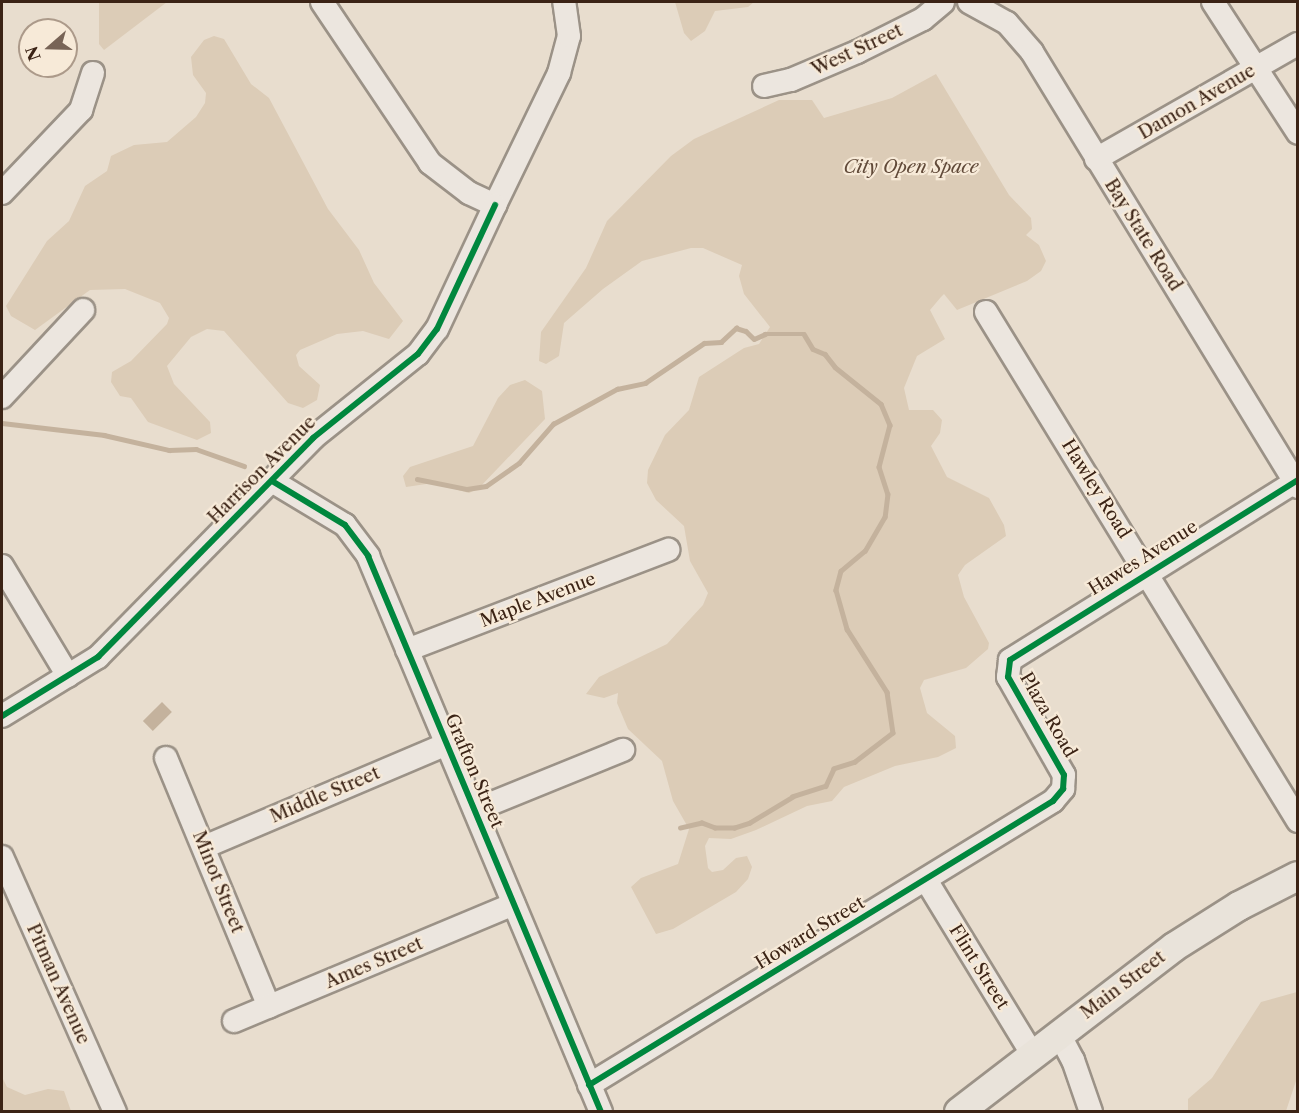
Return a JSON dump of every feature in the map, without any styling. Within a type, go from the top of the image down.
[{"type":"main road","name":"Main Street","points":[[959,1112],[1195,932],[1298,876]]},
{"type":"street","points":[[322,2],[430,163],[469,193],[495,205]]},
{"type":"street","name":"Harrison Avenue","points":[[2,717],[20,702],[98,657],[313,438],[426,346],[566,54],[569,28],[564,2]]},
{"type":"street","name":"West Street","points":[[764,86],[791,80],[857,52],[922,19],[943,2]]},
{"type":"street","name":"Bay State Road","points":[[969,2],[1007,23],[1026,43],[1296,483]]},
{"type":"street","points":[[1214,2],[1298,133]]},
{"type":"street","name":"Damon Avenue","points":[[1096,159],[1298,44]]},
{"type":"street","points":[[2,193],[76,116],[87,96],[93,73]]},
{"type":"street","points":[[2,397],[83,310]]},
{"type":"street","name":"Hawley Road","points":[[986,312],[1298,821]]},
{"type":"street","name":"Grafton Street","points":[[272,481],[345,525],[357,537],[447,744],[601,1112]]},
{"type":"street","name":"Hawes Avenue","points":[[1007,666],[1015,656],[1296,483]]},
{"type":"street","name":"Maple Avenue","points":[[407,650],[668,550]]},
{"type":"street","points":[[2,566],[68,676]]},
{"type":"street","name":"Plaza Road","points":[[1007,666],[1010,681],[1064,775],[1059,795],[1046,807]]},
{"type":"street","name":"Middle Street","points":[[204,847],[447,744]]},
{"type":"street","points":[[475,810],[622,750]]},
{"type":"street","name":"Minot Street","points":[[166,758],[269,1007]]},
{"type":"street","name":"Howard Street","points":[[589,1085],[1046,807]]},
{"type":"street","name":"Pitman Avenue","points":[[2,857],[115,1112]]},
{"type":"street","name":"Flint Street","points":[[926,880],[1033,1054]]},
{"type":"street","name":"Ames Street","points":[[234,1021],[514,904]]},
{"type":"street","points":[[1059,1034],[1073,1060],[1091,1112]]},
{"type":"green space","points":[[99,2],[167,2],[104,50],[99,44]]},
{"type":"green space","points":[[675,2],[754,2],[748,7],[715,11],[705,31],[691,41],[684,33]]},
{"type":"green space","points":[[214,36],[224,39],[251,84],[269,98],[328,209],[359,250],[374,283],[403,321],[389,339],[363,331],[337,334],[300,350],[296,355],[299,366],[320,385],[317,400],[303,408],[288,403],[224,331],[207,329],[191,337],[167,366],[174,384],[210,422],[211,433],[197,440],[148,422],[131,398],[120,396],[111,382],[112,372],[131,361],[167,324],[169,318],[160,303],[125,289],[90,290],[35,330],[11,316],[6,306],[47,241],[69,221],[85,186],[107,171],[111,156],[134,145],[167,142],[196,117],[205,103],[206,93],[193,75],[191,57],[204,40]]},
{"type":"green space","name":"City Open Space","points":[[936,74],[1009,195],[1031,218],[1032,229],[1026,235],[1039,245],[1046,261],[1041,271],[1027,281],[957,310],[944,294],[930,310],[945,339],[917,356],[904,388],[909,410],[933,410],[942,420],[940,433],[931,446],[947,477],[989,498],[1004,525],[1006,536],[965,565],[958,575],[964,597],[989,643],[988,649],[966,668],[924,680],[920,688],[927,713],[955,736],[956,748],[938,757],[895,766],[844,787],[832,801],[807,806],[756,830],[731,839],[709,838],[705,846],[708,868],[712,872],[723,870],[736,858],[747,856],[752,867],[748,879],[736,892],[673,929],[656,934],[631,887],[641,878],[678,864],[689,829],[673,801],[662,761],[628,729],[617,703],[618,693],[604,698],[586,694],[599,677],[667,644],[703,605],[708,593],[690,561],[684,526],[656,500],[647,483],[648,470],[665,435],[689,410],[699,377],[744,348],[759,344],[770,327],[744,294],[739,276],[742,265],[703,248],[691,248],[642,261],[603,289],[564,323],[559,356],[546,364],[539,361],[541,332],[586,268],[607,221],[671,156],[694,139],[779,100],[812,100],[824,118],[892,98]]},
{"type":"green space","points":[[525,380],[542,391],[545,419],[479,488],[469,493],[433,483],[406,487],[403,476],[410,467],[473,446],[498,398],[510,385]]},
{"type":"green space","points":[[1297,992],[1297,1078],[1286,1111],[1188,1111],[1188,1099],[1212,1078],[1261,1002]]},
{"type":"green space","points":[[2,1077],[7,1087],[25,1095],[48,1089],[64,1091],[71,1111],[2,1111]]},
{"type":"shaded area","points":[[162,702],[172,712],[153,731],[143,721]]},
{"type":"waterway","points":[[417,479],[467,489],[486,486],[519,463],[553,424],[617,389],[645,383],[704,343],[721,342],[736,328],[746,331],[754,339],[765,334],[804,334],[813,349],[825,354],[835,367],[881,404],[890,425],[879,467],[888,494],[885,517],[865,551],[841,571],[836,590],[847,629],[887,692],[893,733],[855,762],[834,769],[826,786],[793,797],[750,823],[735,828],[715,828],[702,823],[681,828]]},
{"type":"waterway","points":[[2,423],[104,435],[169,450],[196,449],[244,466]]},
{"type":"cycle path","points":[[2,716],[98,657],[313,438],[418,354],[437,329],[495,205]]},
{"type":"cycle path","points":[[589,1085],[1053,801],[1063,789],[1064,775],[1008,677],[1010,660],[1298,480]]},
{"type":"cycle path","points":[[272,481],[345,525],[368,556],[601,1112]]}]
